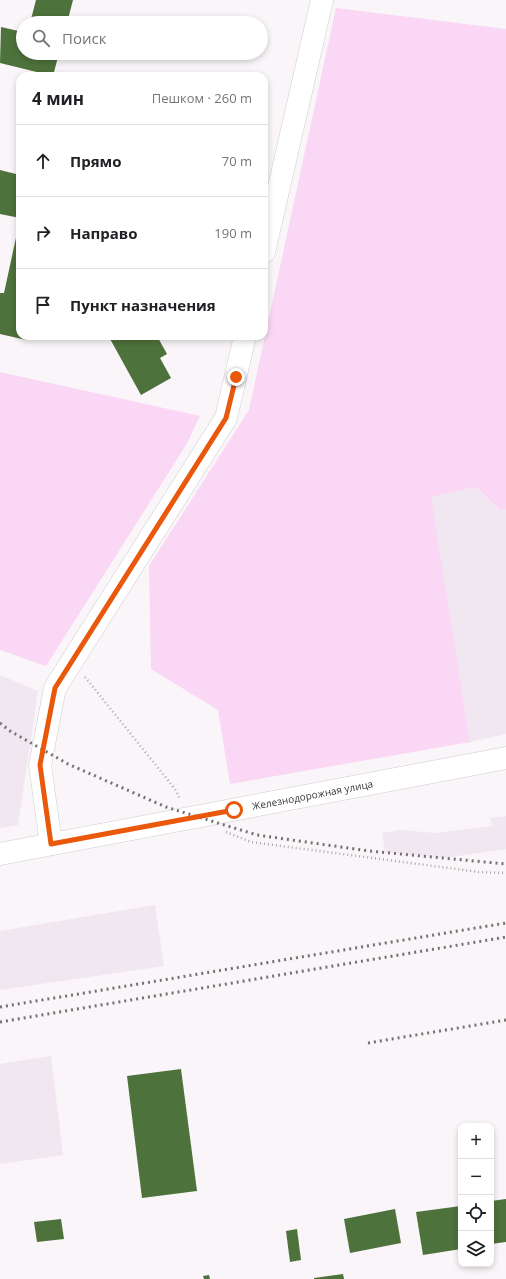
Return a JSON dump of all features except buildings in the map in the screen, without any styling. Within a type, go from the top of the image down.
[{"type":"street","points":[[268,235],[322,0]]},
{"type":"street","points":[[51,844],[40,765],[55,688],[226,418],[244,340]]},
{"type":"street","name":"Железнодорожная улица","points":[[0,854],[506,758]]},
{"type":"shaded area","points":[[336,8],[506,29],[506,509],[500,510],[476,487],[431,497],[470,742],[230,784],[218,710],[151,669],[149,566],[249,410],[264,340],[268,340],[268,322]]},
{"type":"shaded area","points":[[0,372],[200,416],[186,445],[46,666],[0,650]]},
{"type":"shaded area","points":[[476,487],[499,510],[506,509],[506,734],[470,742],[430,497]]},
{"type":"shaded area","points":[[0,675],[38,691],[18,825],[0,828]]},
{"type":"shaded area","points":[[506,816],[506,849],[444,858],[385,852],[382,833],[399,830],[436,833],[492,826],[490,818]]},
{"type":"shaded area","points":[[155,905],[164,966],[0,990],[0,931]]},
{"type":"shaded area","points":[[51,1056],[63,1155],[0,1164],[0,1064]]},
{"type":"railway","points":[[0,723],[10,731],[68,764],[166,807],[257,835],[369,851],[506,864]]},
{"type":"railway","points":[[0,1007],[506,923]]},
{"type":"railway","points":[[0,1022],[506,937]]},
{"type":"railway","points":[[368,1043],[506,1020]]},
{"type":"route","points":[[234,810],[51,844],[40,765],[55,688],[226,418],[236,377]]}]
